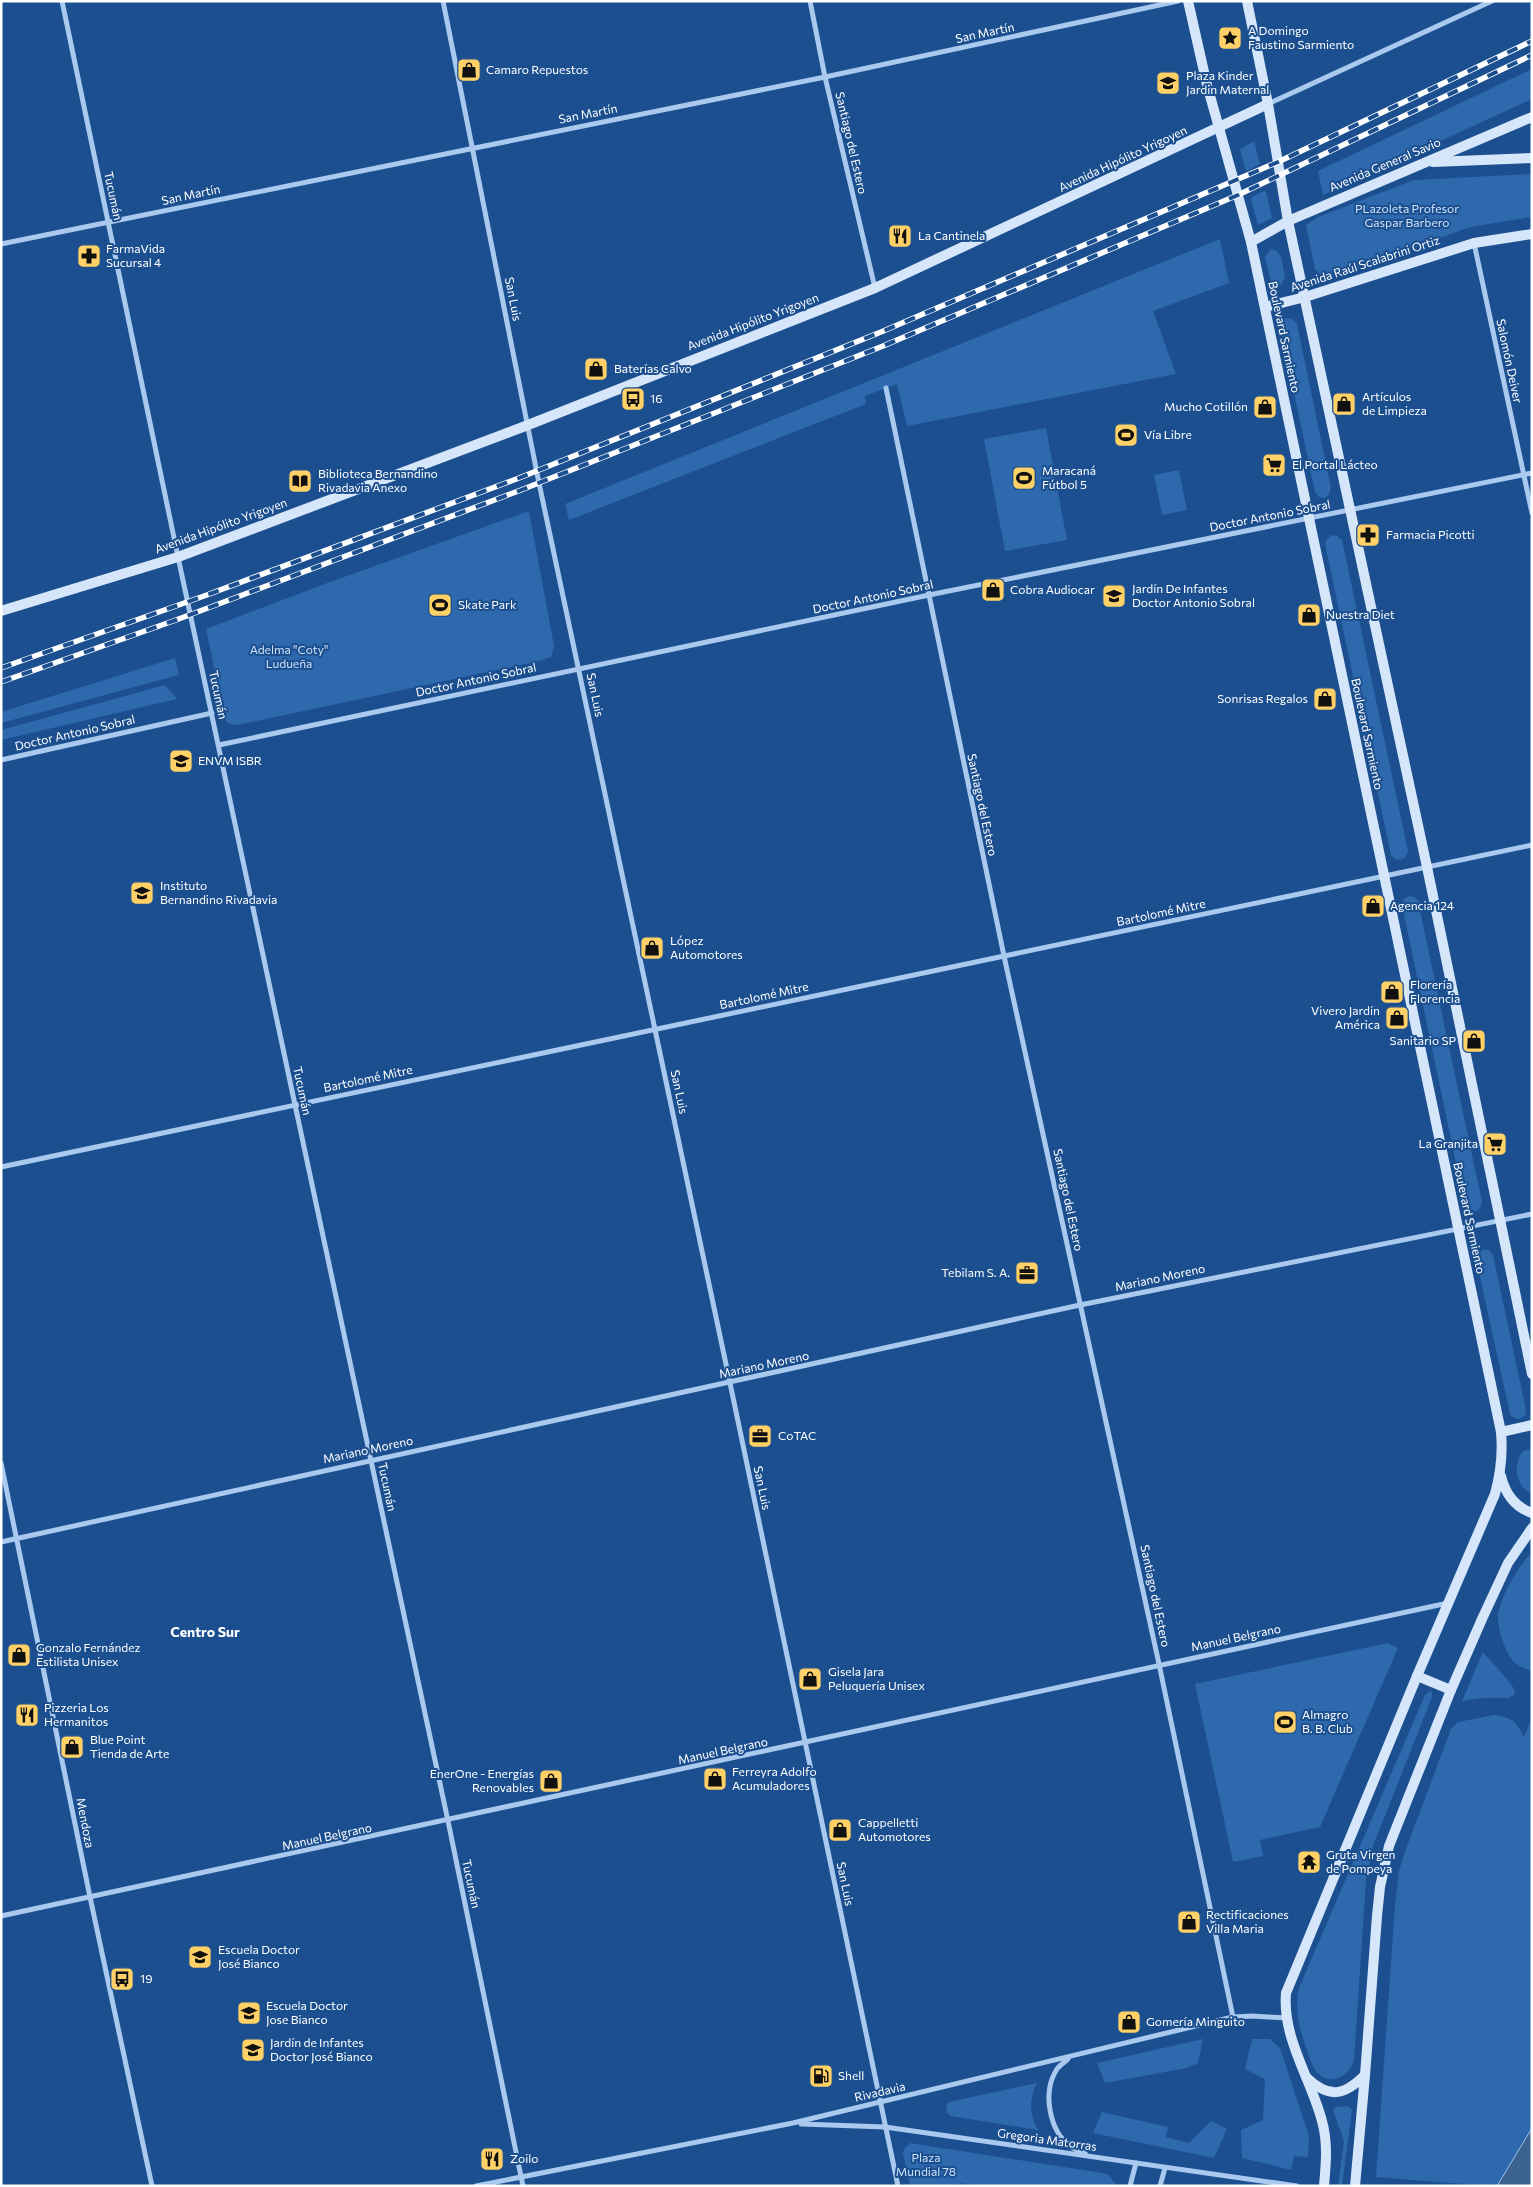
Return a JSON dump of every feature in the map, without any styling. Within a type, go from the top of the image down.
[{"type":"main road","name":"Boulevard Sarmiento","points":[[1188,1],[1207,85],[1251,242],[1265,307],[1501,1432],[1503,1453],[1501,1475]]},
{"type":"main road","points":[[1247,1],[1268,104],[1288,220],[1427,867],[1532,1374]]},
{"type":"main road","name":"Avenida Hipólito Yrigoyen","points":[[1,612],[178,557],[528,424],[875,288],[1268,104]]},
{"type":"main road","name":"Avenida General Savio","points":[[1251,242],[1288,220],[1532,116]]},
{"type":"main road","points":[[1424,162],[1532,158]]},
{"type":"main road","name":"Avenida Raúl Scalabrini Ortiz","points":[[1265,307],[1305,297],[1474,243],[1532,234]]},
{"type":"main road","points":[[1501,1432],[1532,1424]]},
{"type":"main road","points":[[1501,1475],[1504,1488],[1510,1497],[1519,1506],[1532,1514]]},
{"type":"main road","points":[[1324,2186],[1326,2138],[1322,2121],[1286,2018],[1286,1993],[1416,1676],[1495,1494],[1501,1475]]},
{"type":"main road","points":[[1354,2186],[1366,2075],[1377,1916],[1384,1865],[1395,1827],[1451,1690],[1508,1563],[1532,1528]]},
{"type":"main road","points":[[1416,1676],[1451,1690]]},
{"type":"main road","points":[[1306,2076],[1319,2088],[1335,2093],[1350,2089],[1366,2075]]},
{"type":"street","name":"Tucumán","points":[[62,1],[178,557],[448,1821],[523,2186]]},
{"type":"street","name":"San Luis","points":[[443,1],[528,424],[898,2186]]},
{"type":"street","name":"Santiago del Estero","points":[[810,1],[825,78],[875,288]]},
{"type":"street","name":"San Martín","points":[[1,244],[472,147],[825,78],[1178,1]]},
{"type":"street","name":"Avenida Hipólito Yrigoyen","points":[[1268,104],[1492,1]]},
{"type":"street","name":"Salomón Deiver","points":[[1474,243],[1532,513]]},
{"type":"street","name":"Santiago del Estero","points":[[886,388],[1004,956],[1234,2017]]},
{"type":"street","name":"Doctor Antonio Sobral","points":[[219,745],[928,595],[1532,473]]},
{"type":"street","name":"Doctor Antonio Sobral","points":[[1,760],[212,713]]},
{"type":"street","name":"Bartolomé Mitre","points":[[1,1167],[1532,845]]},
{"type":"street","name":"Mariano Moreno","points":[[1,1542],[371,1459],[730,1383],[1080,1305],[1532,1214]]},
{"type":"street","name":"Mendoza","points":[[1,1463],[90,1897],[152,2186]]},
{"type":"street","name":"Manuel Belgrano","points":[[1,1916],[805,1744],[1159,1664],[1448,1603]]},
{"type":"street","name":"Rivadavia","points":[[476,2186],[793,2123],[1234,2017],[1286,2018]]},
{"type":"street","points":[[1070,2057],[1057,2069],[1049,2085],[1049,2104],[1053,2120],[1061,2135],[1071,2147],[1092,2156]]},
{"type":"street","name":"Gregoria Matorras","points":[[793,2123],[885,2127],[1297,2186]]},
{"type":"street","points":[[1130,2186],[1136,2163]]},
{"type":"street","points":[[1160,2186],[1165,2168]]},
{"type":"green space","points":[[1532,69],[1532,99],[1323,195],[1318,171]]},
{"type":"green space","points":[[1254,141],[1260,164],[1246,171],[1240,149]]},
{"type":"green space","name":"PLazoleta Profesor Gaspar Barbero","points":[[1532,174],[1532,217],[1470,227],[1336,276],[1321,275],[1315,269],[1306,225],[1318,217],[1414,180]]},
{"type":"green space","points":[[1264,191],[1266,192],[1272,218],[1258,225],[1251,199]]},
{"type":"green space","points":[[1220,239],[1229,283],[1153,311],[1176,374],[907,426],[897,384],[865,396],[866,404],[569,520],[565,504]]},
{"type":"green space","points":[[1271,249],[1278,253],[1282,260],[1285,278],[1280,286],[1271,282],[1265,257]]},
{"type":"green space","points":[[1286,318],[1292,319],[1297,324],[1331,488],[1325,498],[1319,497],[1315,492],[1280,327]]},
{"type":"green space","points":[[1046,428],[1067,540],[1005,551],[984,439]]},
{"type":"green space","points":[[1179,470],[1187,510],[1162,515],[1154,475]]},
{"type":"green space","name":"Skate Park","points":[[529,511],[554,646],[551,657],[237,725],[228,723],[225,719],[206,629],[330,582]]},
{"type":"green space","points":[[1332,535],[1342,540],[1408,851],[1405,857],[1398,860],[1391,855],[1325,544]]},
{"type":"green space","points":[[175,658],[179,675],[1,723],[1,712]]},
{"type":"green space","points":[[165,685],[177,699],[1,740],[1,730]]},
{"type":"green space","points":[[1409,896],[1414,897],[1418,901],[1482,1202],[1480,1208],[1476,1211],[1465,1206],[1402,905],[1404,899]]},
{"type":"green space","points":[[1483,1250],[1489,1250],[1493,1255],[1526,1410],[1525,1416],[1519,1419],[1514,1418],[1510,1414],[1476,1259]]},
{"type":"green space","points":[[1532,1449],[1532,1494],[1519,1481],[1517,1469],[1523,1451]]},
{"type":"green space","points":[[1532,1552],[1531,1671],[1516,1664],[1507,1652],[1500,1632],[1498,1614],[1511,1581]]},
{"type":"green space","name":"Almagro B. B. Club","points":[[1388,1643],[1398,1648],[1320,1827],[1260,1840],[1263,1856],[1233,1862],[1195,1684]]},
{"type":"green space","points":[[1483,1652],[1511,1684],[1515,1692],[1514,1695],[1508,1698],[1482,1698],[1462,1701]]},
{"type":"green space","points":[[1430,1691],[1432,1692],[1432,1697],[1373,1846],[1366,1880],[1354,2060],[1352,2066],[1344,2075],[1338,2078],[1327,2079],[1316,2071],[1310,2060],[1299,2021],[1297,2005],[1299,1988],[1425,1695]]},
{"type":"green space","points":[[1494,1715],[1513,1721],[1524,1737],[1532,1718],[1532,2128],[1497,2186],[1491,2186],[1491,2183],[1489,2186],[1376,2177],[1399,1871],[1451,1729],[1458,1722]]},
{"type":"green space","points":[[1203,2039],[1198,2063],[1187,2068],[1105,2083],[1097,2063]]},
{"type":"green space","points":[[1252,2039],[1270,2039],[1280,2048],[1309,2136],[1308,2157],[1294,2156],[1291,2170],[1242,2158],[1241,2130],[1263,2120],[1265,2079],[1245,2069]]},
{"type":"green space","points":[[1037,2083],[1031,2106],[1038,2130],[950,2116],[947,2112],[946,2105],[949,2102]]},
{"type":"green space","points":[[1348,2106],[1352,2110],[1342,2186],[1338,2186],[1344,2141],[1333,2110],[1336,2107]]},
{"type":"green space","points":[[1102,2112],[1168,2127],[1166,2137],[1189,2143],[1211,2121],[1227,2129],[1214,2158],[1093,2133]]},
{"type":"green space","name":"Plaza Mundial 78","points":[[910,2143],[1102,2173],[1109,2175],[1117,2186],[971,2186],[963,2183],[952,2186],[910,2186],[903,2154],[904,2149]]},
{"type":"shaded area","points":[[1532,2128],[1532,2186],[1497,2186]]},
{"type":"railway","points":[[1,668],[204,596],[519,478],[881,332],[1278,162],[1532,41]]},
{"type":"railway","points":[[1,682],[176,620],[521,490],[883,346],[1238,195],[1532,55]]},
{"type":"place","name":"A Domingo Faustino Sarmiento","points":[[1230,38]]},
{"type":"place","name":"Camaro Repuestos","points":[[469,70]]},
{"type":"place","name":"Plaza Kinder Jardin Maternal","points":[[1168,83]]},
{"type":"place","name":"La Cantinela","points":[[900,236]]},
{"type":"place","name":"FarmaVida Sucursal 4","points":[[89,256]]},
{"type":"place","name":"Baterías Calvo","points":[[596,369]]},
{"type":"place","name":"16","points":[[633,399]]},
{"type":"place","name":"Artículos de Limpieza","points":[[1344,404]]},
{"type":"place","name":"Mucho Cotillón","points":[[1265,407]]},
{"type":"place","name":"Vía Libre","points":[[1126,435]]},
{"type":"place","name":"El Portal Lácteo","points":[[1274,465]]},
{"type":"place","name":"Maracaná Fútbol 5","points":[[1024,478]]},
{"type":"place","name":"Biblioteca Bernandino Rivadavia Anexo","points":[[300,481]]},
{"type":"place","name":"Farmacia Picotti","points":[[1368,535]]},
{"type":"place","name":"Cobra Audiocar","points":[[993,590]]},
{"type":"place","name":"Jardín De Infantes Doctor Antonio Sobral","points":[[1114,596]]},
{"type":"place","name":"Skate Park","points":[[440,605]]},
{"type":"place","name":"Nuestra Diet","points":[[1309,615]]},
{"type":"place","name":"Sonrisas Regalos","points":[[1325,699]]},
{"type":"place","name":"ENVM ISBR","points":[[181,761]]},
{"type":"place","name":"Instituto Bernandino Rivadavia","points":[[142,893]]},
{"type":"place","name":"Agencia 124","points":[[1373,906]]},
{"type":"place","name":"López Automotores","points":[[652,948]]},
{"type":"place","name":"Florería Florencia","points":[[1392,992]]},
{"type":"place","name":"Vivero Jardín América","points":[[1397,1018]]},
{"type":"place","name":"Sanitario SP","points":[[1474,1041]]},
{"type":"place","name":"La Granjita","points":[[1495,1144]]},
{"type":"place","name":"Tebilam S. A.","points":[[1027,1273]]},
{"type":"place","name":"CoTAC","points":[[760,1436]]},
{"type":"place","name":"Gonzalo Fernández Estilista Unisex","points":[[19,1655]]},
{"type":"place","name":"Gisela Jara Peluquería Unisex","points":[[810,1679]]},
{"type":"place","name":"Pizzeria Los Hermanitos","points":[[27,1715]]},
{"type":"place","name":"Almagro B. B. Club","points":[[1285,1722]]},
{"type":"place","name":"Blue Point Tienda de Arte","points":[[72,1747]]},
{"type":"place","name":"Ferreyra Adolfo Acumuladores","points":[[715,1779]]},
{"type":"place","name":"EnerOne - Energías Renovables","points":[[551,1781]]},
{"type":"place","name":"Cappelletti Automotores","points":[[840,1830]]},
{"type":"place","name":"Gruta Virgen de Pompeya","points":[[1309,1862]]},
{"type":"place","name":"Rectificaciones Villa Maria","points":[[1189,1922]]},
{"type":"place","name":"Escuela Doctor José Bianco","points":[[200,1957]]},
{"type":"place","name":"19","points":[[122,1979]]},
{"type":"place","name":"Escuela Doctor Jose Bianco","points":[[249,2013]]},
{"type":"place","name":"Gomería Minguito","points":[[1129,2022]]},
{"type":"place","name":"Jardín de Infantes Doctor José Bianco","points":[[253,2050]]},
{"type":"place","name":"Shell","points":[[821,2076]]},
{"type":"place","name":"Zoilo","points":[[492,2159]]},
{"type":"district","name":"Centro Sur","points":[[205,1632]]},
{"type":"park label","name":"Adelma \"Coty\" Ludueña","points":[[289,657]]}]
